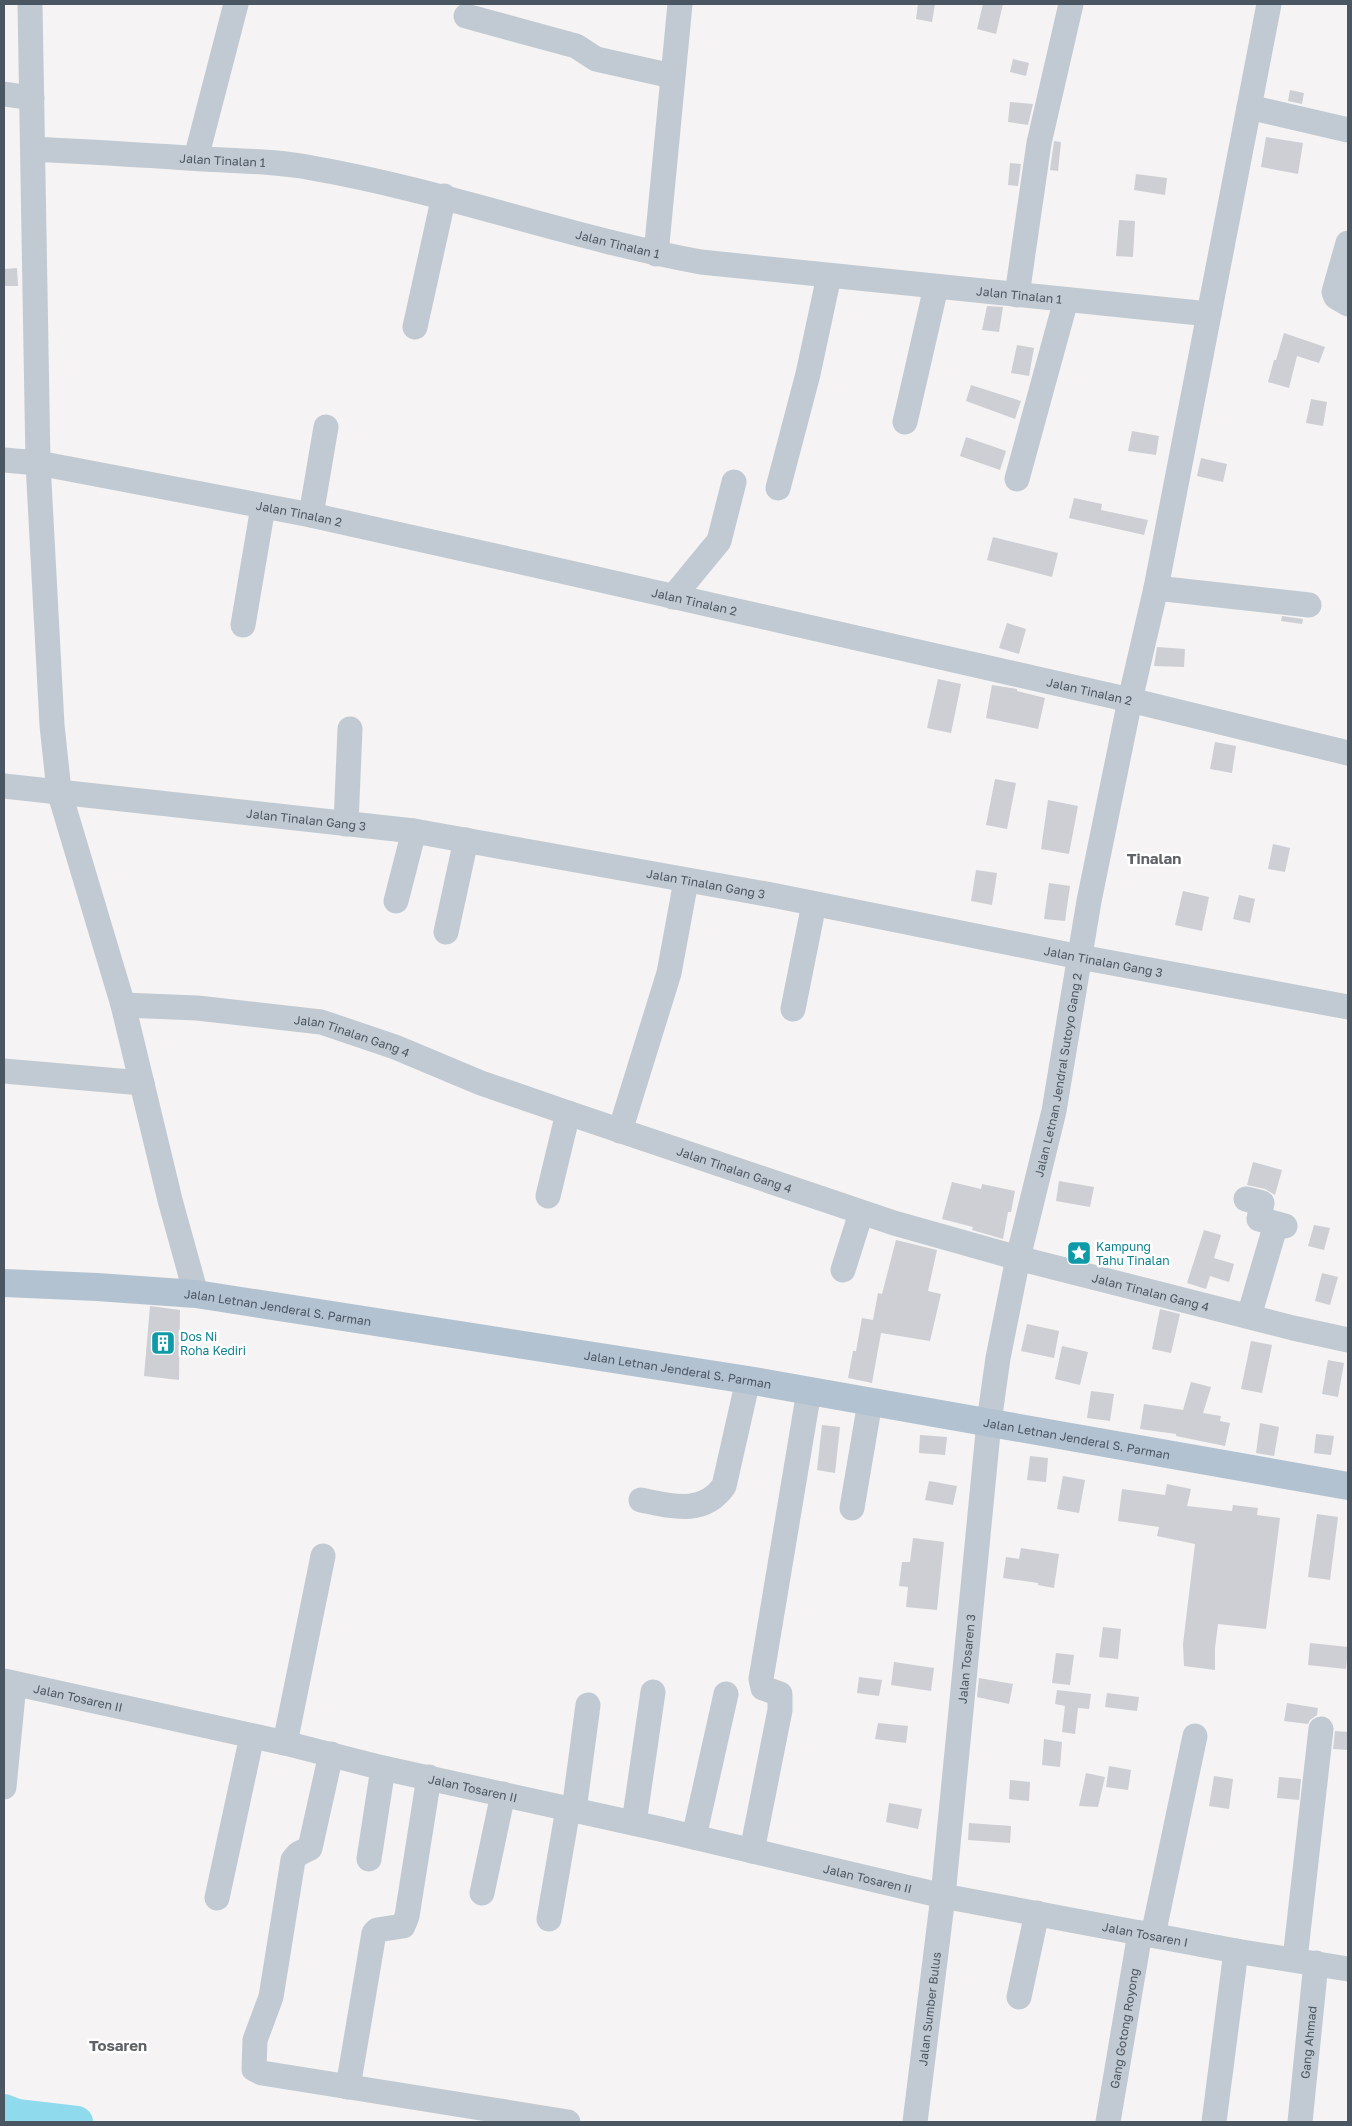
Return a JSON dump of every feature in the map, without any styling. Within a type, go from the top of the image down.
[{"type":"main road","name":"Jalan Letnan Jenderal S. Parman","points":[[4,1283],[196,1294],[748,1380],[1348,1486]]},
{"type":"street","points":[[30,4],[38,463],[52,725],[59,791],[123,1005],[170,1200],[196,1294]]},
{"type":"street","points":[[196,158],[236,4]]},
{"type":"street","points":[[656,254],[680,4]]},
{"type":"street","points":[[1017,295],[1039,143],[1072,4]]},
{"type":"street","name":"Jalan Letnan Jendral Sutoyo Gang 2","points":[[989,1422],[998,1358],[1018,1258],[1054,1111],[1089,901],[1130,700],[1156,588],[1269,4]]},
{"type":"street","points":[[466,16],[576,46],[596,59],[672,76]]},
{"type":"street","points":[[4,94],[32,98]]},
{"type":"street","points":[[1249,108],[1348,130]]},
{"type":"street","name":"Jalan Tinalan 1","points":[[33,149],[196,158],[309,167],[377,180],[444,196],[656,254],[701,262],[1209,314]]},
{"type":"street","points":[[415,327],[444,196]]},
{"type":"street","points":[[1341,309],[1334,292],[1348,243]]},
{"type":"street","points":[[778,488],[808,374],[829,276]]},
{"type":"street","points":[[905,422],[936,287]]},
{"type":"street","points":[[1017,479],[1066,300]]},
{"type":"street","points":[[311,515],[326,427]]},
{"type":"street","name":"Jalan Tinalan 2","points":[[4,460],[38,463],[311,515],[1130,700],[1348,752]]},
{"type":"street","points":[[673,597],[718,541],[734,482]]},
{"type":"street","points":[[243,625],[263,506]]},
{"type":"street","points":[[1156,588],[1309,605]]},
{"type":"street","points":[[346,824],[350,729]]},
{"type":"street","name":"Jalan Tinalan Gang 3","points":[[4,786],[414,831],[814,904],[1080,957],[1348,1007]]},
{"type":"street","points":[[396,901],[414,831]]},
{"type":"street","points":[[446,932],[466,840]]},
{"type":"street","points":[[620,1131],[669,973],[686,881]]},
{"type":"street","points":[[793,1009],[814,904]]},
{"type":"street","name":"Jalan Tinalan Gang 4","points":[[123,1005],[197,1008],[321,1022],[395,1047],[481,1083],[568,1114],[861,1213],[1018,1258],[1348,1340]]},
{"type":"street","points":[[4,1070],[142,1083]]},
{"type":"street","points":[[548,1196],[568,1114]]},
{"type":"street","points":[[1246,1199],[1262,1203],[1259,1219],[1280,1225],[1249,1316]]},
{"type":"street","points":[[844,1270],[861,1213]]},
{"type":"street","points":[[641,1500],[680,1507],[702,1504],[716,1497],[724,1486],[748,1380]]},
{"type":"street","points":[[752,1851],[780,1704],[780,1694],[763,1688],[761,1679],[809,1391]]},
{"type":"street","points":[[852,1508],[870,1402]]},
{"type":"street","name":"Jalan Tosaren 3","points":[[943,1896],[989,1422]]},
{"type":"street","points":[[285,1743],[323,1556]]},
{"type":"street","points":[[4,1787],[9,1682]]},
{"type":"street","name":"Jalan Tosaren II","points":[[9,1682],[285,1743],[383,1768],[634,1823],[943,1896]]},
{"type":"street","points":[[634,1823],[653,1692]]},
{"type":"street","points":[[694,1837],[726,1694]]},
{"type":"street","points":[[549,1919],[571,1809],[588,1706]]},
{"type":"street","name":"Gang Ahmad","points":[[1300,2122],[1306,1961],[1321,1729]]},
{"type":"street","points":[[217,1898],[252,1736]]},
{"type":"street","name":"Gang Gotong Royong","points":[[1108,2122],[1146,1934],[1195,1736]]},
{"type":"street","points":[[330,1754],[310,1848],[298,1854],[293,1860],[272,1998],[255,2040],[254,2069],[262,2073],[568,2122]]},
{"type":"street","points":[[369,1859],[383,1768]]},
{"type":"street","points":[[348,2087],[374,1933],[377,1930],[403,1926],[408,1916],[428,1777]]},
{"type":"street","points":[[482,1893],[503,1794]]},
{"type":"street","name":"Jalan Tosaren I","points":[[943,1896],[1236,1951],[1348,1968]]},
{"type":"street","name":"Jalan Sumber Bulus","points":[[915,2122],[943,1896]]},
{"type":"street","points":[[1020,1997],[1037,1914]]},
{"type":"street","points":[[1214,2122],[1236,1951]]},
{"type":"building","points":[[918,4],[935,4],[932,22],[916,19]]},
{"type":"building","points":[[983,4],[1003,4],[996,34],[977,29]]},
{"type":"building","points":[[1013,59],[1029,63],[1026,76],[1010,72]]},
{"type":"building","points":[[1290,90],[1304,93],[1302,104],[1288,101]]},
{"type":"building","points":[[1010,102],[1033,104],[1028,125],[1008,122]]},
{"type":"building","points":[[1266,137],[1303,143],[1298,174],[1261,167]]},
{"type":"building","points":[[1054,141],[1061,142],[1058,171],[1050,170]]},
{"type":"building","points":[[1010,163],[1021,164],[1018,186],[1008,185]]},
{"type":"building","points":[[1136,174],[1167,178],[1165,195],[1134,190]]},
{"type":"building","points":[[1119,220],[1135,221],[1133,257],[1116,256]]},
{"type":"building","points":[[17,268],[18,286],[4,286],[4,269]]},
{"type":"building","points":[[987,306],[1003,307],[999,332],[982,330]]},
{"type":"building","points":[[1284,333],[1325,347],[1319,363],[1297,356],[1289,388],[1268,382]]},
{"type":"building","points":[[1017,345],[1034,348],[1029,376],[1011,373]]},
{"type":"building","points":[[971,385],[1021,401],[1015,419],[966,401]]},
{"type":"building","points":[[1311,399],[1327,402],[1323,426],[1306,423]]},
{"type":"building","points":[[1132,431],[1159,436],[1156,455],[1128,451]]},
{"type":"building","points":[[966,437],[1006,451],[1000,470],[960,456]]},
{"type":"building","points":[[1201,458],[1227,464],[1223,482],[1197,476]]},
{"type":"building","points":[[1074,498],[1102,504],[1101,510],[1148,520],[1144,535],[1069,518]]},
{"type":"building","points":[[993,537],[1058,553],[1052,577],[987,560]]},
{"type":"building","points":[[1282,616],[1303,619],[1302,624],[1281,621]]},
{"type":"building","points":[[1007,623],[1026,629],[1019,654],[999,648]]},
{"type":"building","points":[[1157,647],[1185,649],[1184,667],[1154,666]]},
{"type":"building","points":[[938,679],[961,684],[951,733],[927,728]]},
{"type":"building","points":[[992,685],[1017,689],[1017,691],[1045,698],[1038,729],[986,718]]},
{"type":"building","points":[[1215,742],[1236,746],[1232,773],[1210,769]]},
{"type":"building","points":[[995,779],[1016,783],[1007,829],[986,825]]},
{"type":"building","points":[[1048,800],[1078,806],[1069,854],[1041,849]]},
{"type":"building","points":[[1273,844],[1290,848],[1285,872],[1268,869]]},
{"type":"building","points":[[976,870],[997,873],[992,905],[971,901]]},
{"type":"building","points":[[1049,883],[1070,886],[1065,921],[1044,919]]},
{"type":"building","points":[[1183,891],[1209,897],[1202,931],[1175,925]]},
{"type":"building","points":[[1239,895],[1255,899],[1250,923],[1233,919]]},
{"type":"building","points":[[1253,1162],[1282,1170],[1275,1195],[1265,1189],[1247,1185]]},
{"type":"building","points":[[1059,1181],[1094,1187],[1090,1207],[1056,1201]]},
{"type":"building","points":[[952,1182],[981,1189],[982,1184],[1015,1191],[1011,1212],[1008,1212],[1003,1239],[972,1230],[973,1227],[942,1219]]},
{"type":"building","points":[[1314,1225],[1330,1228],[1324,1250],[1308,1246]]},
{"type":"building","points":[[1204,1230],[1221,1235],[1214,1258],[1234,1264],[1229,1282],[1210,1276],[1206,1289],[1187,1283]]},
{"type":"building","points":[[896,1240],[937,1250],[928,1291],[941,1294],[930,1341],[881,1333],[872,1383],[848,1378],[853,1351],[856,1351],[862,1318],[873,1320],[878,1293],[882,1294]]},
{"type":"building","points":[[1322,1273],[1338,1277],[1330,1305],[1315,1301]]},
{"type":"building","name":"Dos Ni Roha Kediri","points":[[150,1306],[180,1310],[179,1380],[144,1376]]},
{"type":"building","points":[[1160,1309],[1180,1314],[1171,1353],[1152,1349]]},
{"type":"building","points":[[1027,1324],[1059,1331],[1054,1358],[1021,1351]]},
{"type":"building","points":[[1251,1341],[1272,1345],[1262,1393],[1241,1389]]},
{"type":"building","points":[[1062,1346],[1088,1352],[1080,1385],[1055,1379]]},
{"type":"building","points":[[1328,1360],[1344,1363],[1338,1397],[1322,1394]]},
{"type":"building","points":[[1191,1382],[1211,1387],[1203,1413],[1221,1416],[1220,1421],[1230,1423],[1225,1446],[1176,1436],[1176,1434],[1140,1429],[1144,1404],[1183,1410]]},
{"type":"building","points":[[1091,1391],[1114,1394],[1110,1421],[1087,1418]]},
{"type":"building","points":[[1260,1423],[1279,1427],[1274,1456],[1256,1453]]},
{"type":"building","points":[[822,1425],[840,1427],[835,1473],[817,1470]]},
{"type":"building","points":[[1316,1434],[1334,1436],[1331,1455],[1314,1453]]},
{"type":"building","points":[[920,1435],[947,1437],[945,1455],[919,1453]]},
{"type":"building","points":[[1030,1456],[1048,1458],[1046,1482],[1027,1480]]},
{"type":"building","points":[[1063,1476],[1085,1480],[1079,1513],[1057,1509]]},
{"type":"building","points":[[929,1481],[957,1486],[953,1505],[925,1500]]},
{"type":"building","points":[[1167,1484],[1191,1489],[1187,1506],[1232,1511],[1233,1505],[1258,1508],[1257,1515],[1280,1518],[1266,1629],[1218,1624],[1215,1670],[1184,1666],[1183,1644],[1195,1544],[1157,1536],[1159,1527],[1118,1521],[1122,1489],[1165,1495]]},
{"type":"building","points":[[1317,1514],[1338,1517],[1330,1580],[1308,1577]]},
{"type":"building","points":[[913,1538],[944,1542],[937,1610],[906,1607],[908,1587],[899,1586],[902,1562],[910,1562]]},
{"type":"building","points":[[1021,1548],[1059,1554],[1054,1588],[1038,1585],[1038,1583],[1003,1578],[1006,1557],[1019,1559]]},
{"type":"building","points":[[1103,1627],[1121,1629],[1118,1659],[1099,1657]]},
{"type":"building","points":[[1310,1643],[1348,1647],[1346,1669],[1308,1665]]},
{"type":"building","points":[[1056,1653],[1074,1655],[1070,1685],[1052,1683]]},
{"type":"building","points":[[894,1662],[934,1668],[931,1691],[891,1685]]},
{"type":"building","points":[[859,1677],[882,1680],[879,1696],[857,1693]]},
{"type":"building","points":[[979,1678],[1013,1684],[1009,1704],[977,1697]]},
{"type":"building","points":[[1057,1690],[1091,1694],[1089,1709],[1078,1708],[1075,1734],[1062,1732],[1065,1706],[1055,1704]]},
{"type":"building","points":[[1107,1693],[1139,1697],[1137,1711],[1105,1707]]},
{"type":"building","points":[[1287,1703],[1318,1708],[1317,1715],[1308,1724],[1284,1721]]},
{"type":"building","points":[[878,1723],[908,1726],[906,1743],[875,1739]]},
{"type":"building","points":[[1335,1731],[1348,1732],[1348,1750],[1333,1749]]},
{"type":"building","points":[[1044,1739],[1062,1742],[1060,1767],[1042,1765]]},
{"type":"building","points":[[1109,1766],[1131,1770],[1128,1790],[1106,1787]]},
{"type":"building","points":[[1086,1773],[1105,1777],[1098,1807],[1079,1806]]},
{"type":"building","points":[[1214,1776],[1233,1779],[1229,1809],[1209,1806]]},
{"type":"building","points":[[1279,1777],[1301,1779],[1299,1800],[1277,1798]]},
{"type":"building","points":[[1010,1780],[1030,1782],[1029,1801],[1009,1799]]},
{"type":"building","points":[[889,1803],[922,1809],[918,1829],[886,1822]]},
{"type":"building","points":[[969,1823],[1011,1826],[1010,1843],[968,1840]]},
{"type":"waterway","points":[[4,2110],[17,2115],[77,2122]]},
{"type":"place","name":"Kampung Tahu Tinalan","points":[[1079,1253]]},
{"type":"place","name":"Dos Ni Roha Kediri","points":[[163,1343]]},
{"type":"district","name":"Tinalan","points":[[1154,858]]},
{"type":"district","name":"Tosaren","points":[[118,2045]]}]
